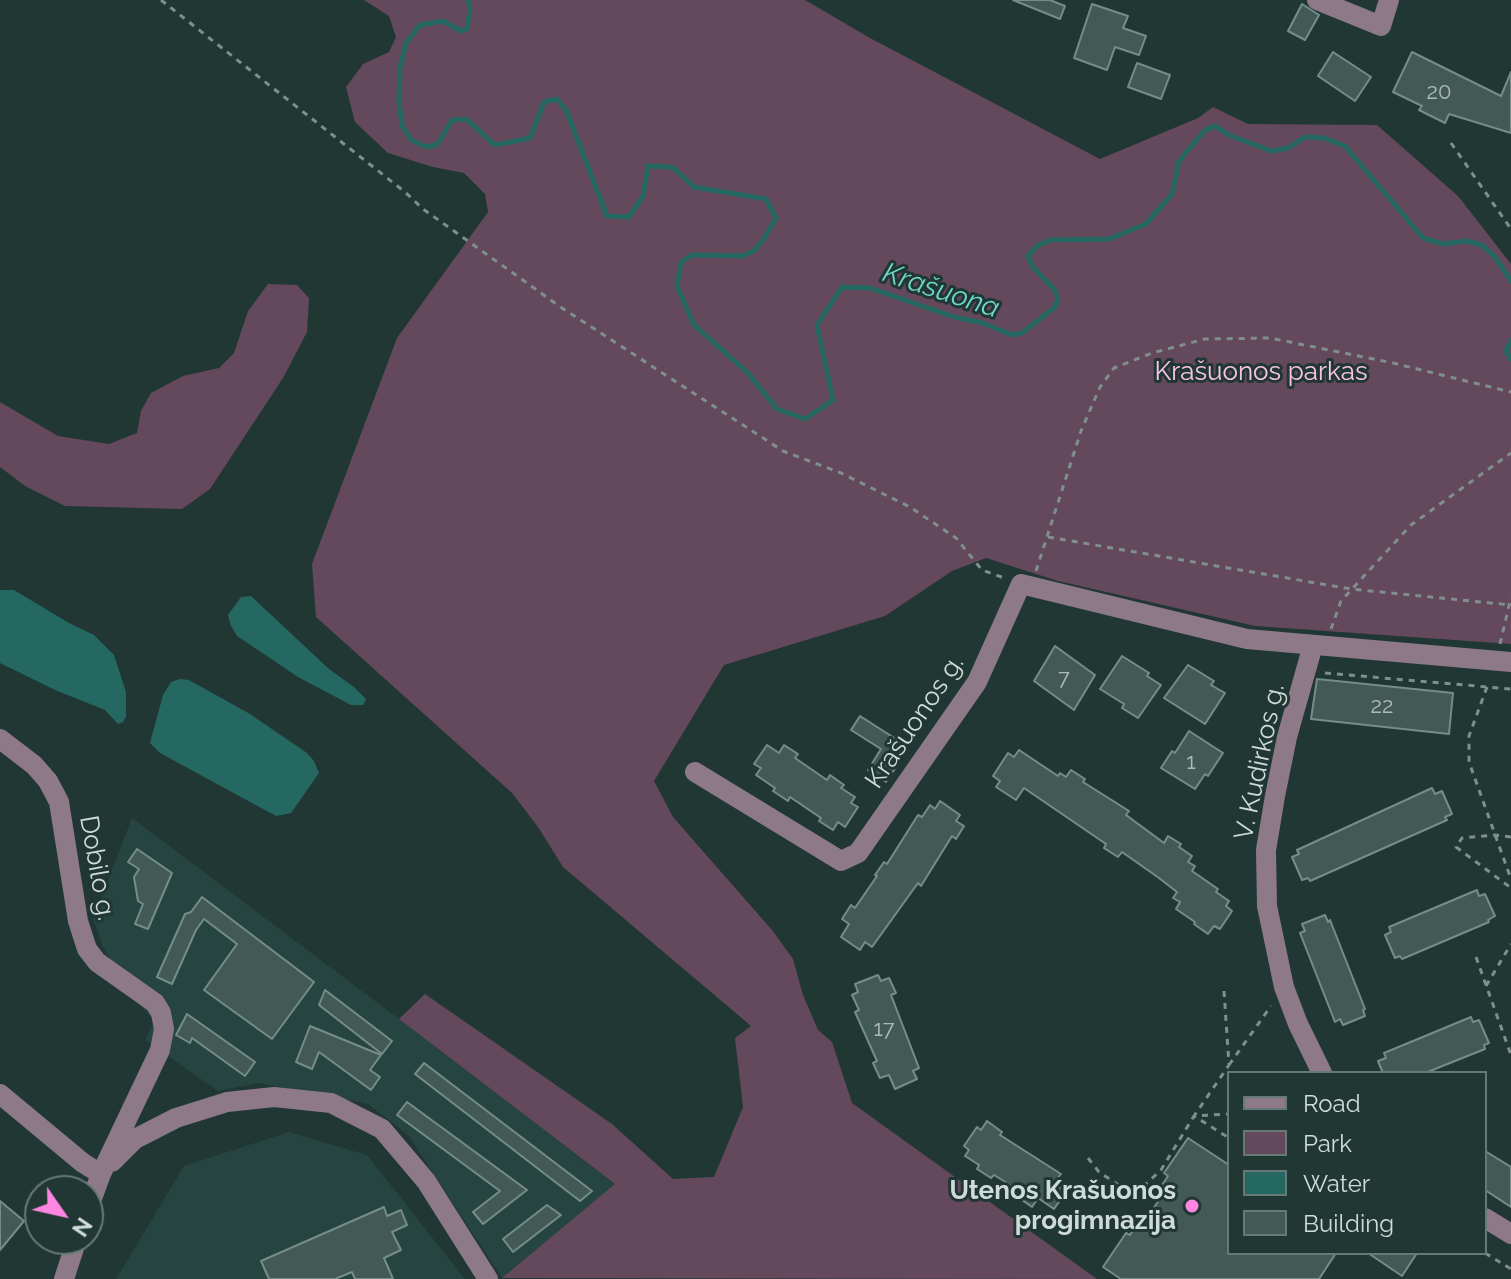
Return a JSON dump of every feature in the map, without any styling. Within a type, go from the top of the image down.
[{"type":"street","points":[[1317,0],[1381,26],[1389,0]]},
{"type":"street","points":[[1026,585],[1247,639],[1504,662]]},
{"type":"street","name":"Krašuonos g.","points":[[695,772],[841,861],[858,853],[977,682],[1026,585]]},
{"type":"street","name":"V. Kudirkos g.","points":[[1320,646],[1305,672],[1287,737],[1266,850],[1267,906],[1284,987],[1321,1071]]},
{"type":"street","name":"Dobilo g.","points":[[0,739],[34,765],[48,781],[59,802],[78,921],[87,949],[97,962],[155,1003],[161,1013],[164,1029],[160,1050],[101,1174]]},
{"type":"street","points":[[0,1094],[83,1163],[101,1174],[135,1139],[176,1118],[227,1102],[274,1097],[331,1103],[382,1129],[426,1181],[488,1279]]},
{"type":"street","points":[[1487,1219],[1511,1234]]},
{"type":"street","points":[[64,1279],[72,1255]]},
{"type":"path","points":[[161,0],[423,209],[562,308],[783,451],[841,473],[910,507],[956,538],[982,570],[1026,585],[1048,537],[1081,431],[1100,387],[1114,368],[1152,353],[1205,339],[1270,338],[1393,363],[1511,392]]},
{"type":"path","points":[[1451,143],[1511,229]]},
{"type":"path","points":[[1320,646],[1341,601],[1411,525],[1511,453]]},
{"type":"path","points":[[1048,537],[1351,589],[1510,604]]},
{"type":"path","points":[[1504,662],[1511,597]]},
{"type":"path","points":[[1305,672],[1511,689]]},
{"type":"path","points":[[1487,687],[1469,736],[1469,762],[1511,879]]},
{"type":"path","points":[[1511,837],[1462,838],[1456,847],[1511,888]]},
{"type":"path","points":[[1486,986],[1511,944]]},
{"type":"path","points":[[1476,957],[1511,1055]]},
{"type":"path","points":[[1088,1158],[1099,1172],[1134,1195],[1161,1170],[1194,1116],[1284,987]]},
{"type":"path","points":[[1224,991],[1229,1065]]},
{"type":"path","points":[[1194,1116],[1227,1114]]},
{"type":"path","points":[[1194,1116],[1227,1137]]},
{"type":"path","points":[[1487,1254],[1511,1269]]},
{"type":"shaded area","points":[[132,818],[616,1185],[502,1278],[408,1135],[368,1104],[259,1083],[218,1091],[145,1040],[154,1021],[133,996],[103,947],[93,919]]},
{"type":"shaded area","points":[[289,1132],[367,1155],[465,1279],[116,1279],[184,1166]]},
{"type":"green space","name":"Krašuonos parkas","points":[[364,0],[805,0],[870,38],[1100,159],[1198,118],[1213,107],[1248,124],[1377,125],[1458,196],[1511,264],[1511,644],[1255,626],[1058,581],[986,558],[952,571],[885,616],[724,665],[654,781],[673,817],[772,930],[793,959],[803,995],[818,1030],[832,1042],[852,1103],[1097,1279],[502,1278],[615,1184],[399,1019],[425,994],[612,1124],[673,1179],[714,1177],[743,1107],[735,1038],[751,1026],[563,867],[512,793],[316,617],[312,564],[397,338],[488,212],[485,194],[464,173],[388,153],[355,122],[346,87],[363,64],[389,52],[396,37],[389,16]]},
{"type":"green space","points":[[268,284],[297,285],[309,298],[307,332],[283,378],[210,489],[182,509],[65,506],[25,486],[0,467],[0,402],[58,436],[109,444],[137,433],[141,411],[151,393],[183,376],[219,368],[234,353],[248,311]]},
{"type":"water","points":[[0,590],[14,590],[94,635],[114,655],[126,692],[126,717],[123,722],[118,724],[105,710],[0,663]]},
{"type":"water","points":[[251,596],[329,669],[354,687],[366,699],[363,705],[351,705],[298,677],[237,636],[228,615],[241,597]]},
{"type":"water","points":[[189,680],[250,714],[314,761],[319,773],[291,813],[276,816],[160,753],[150,743],[163,695],[171,682]]},
{"type":"building","points":[[1013,0],[1050,0],[1065,6],[1060,19]]},
{"type":"building","points":[[1092,4],[1128,16],[1123,28],[1146,36],[1139,55],[1115,47],[1107,70],[1074,58]]},
{"type":"building","points":[[1302,4],[1319,15],[1305,40],[1288,31]]},
{"type":"building","points":[[1333,52],[1371,77],[1355,101],[1318,76]]},
{"type":"building","points":[[1412,52],[1501,96],[1511,72],[1511,133],[1449,114],[1445,123],[1419,110],[1422,106],[1393,92]]},
{"type":"building","points":[[1137,63],[1170,75],[1161,99],[1128,87]]},
{"type":"building","points":[[1055,646],[1095,675],[1074,710],[1034,681]]},
{"type":"building","points":[[1122,656],[1149,673],[1147,676],[1161,685],[1138,718],[1122,708],[1124,704],[1100,689]]},
{"type":"building","points":[[1188,665],[1214,681],[1211,685],[1225,693],[1205,724],[1164,698]]},
{"type":"building","points":[[1317,679],[1453,693],[1449,734],[1311,719]]},
{"type":"building","points":[[860,716],[899,741],[890,755],[900,761],[886,782],[868,770],[881,749],[851,730]]},
{"type":"building","points":[[1189,731],[1223,753],[1195,789],[1161,768]]},
{"type":"building","points":[[767,745],[779,753],[784,745],[798,754],[795,758],[827,780],[830,775],[844,785],[841,788],[855,797],[851,803],[858,807],[845,827],[838,822],[833,830],[790,797],[788,801],[773,791],[775,788],[756,775],[761,768],[754,764]]},
{"type":"building","points":[[1019,750],[1058,776],[1060,773],[1066,777],[1071,770],[1085,779],[1083,782],[1129,811],[1126,815],[1164,843],[1168,836],[1181,844],[1179,847],[1192,856],[1188,862],[1195,866],[1192,871],[1229,901],[1226,906],[1232,911],[1220,929],[1214,926],[1208,934],[1194,924],[1176,909],[1180,902],[1173,898],[1177,892],[1122,852],[1118,857],[1104,848],[1106,844],[1024,788],[1016,800],[996,787],[1000,781],[993,776],[1008,753],[1014,757]]},
{"type":"building","points":[[1432,788],[1435,794],[1442,791],[1452,814],[1445,817],[1447,820],[1310,881],[1308,878],[1302,880],[1292,857],[1299,854],[1297,850]]},
{"type":"building","points":[[940,801],[960,815],[956,821],[964,826],[956,839],[952,836],[921,886],[918,883],[872,947],[865,942],[860,950],[841,937],[849,924],[842,919],[851,905],[855,908],[918,815],[922,817],[930,805],[935,809]]},
{"type":"building","points":[[137,849],[172,873],[148,929],[135,924],[143,904],[138,901],[134,877],[139,869],[128,862]]},
{"type":"building","points":[[1477,890],[1479,896],[1485,894],[1495,916],[1489,922],[1402,959],[1400,956],[1395,958],[1385,935],[1391,932],[1389,927]]},
{"type":"building","points":[[202,897],[314,982],[272,1039],[204,990],[237,944],[204,919],[172,984],[157,977],[185,914],[191,912]]},
{"type":"building","points":[[1325,915],[1328,922],[1330,920],[1365,1009],[1365,1016],[1343,1025],[1340,1019],[1335,1022],[1300,933],[1305,931],[1302,924]]},
{"type":"building","points":[[878,975],[881,981],[889,978],[896,993],[891,995],[919,1068],[913,1071],[917,1079],[895,1089],[889,1075],[880,1078],[873,1063],[877,1061],[855,1012],[859,1010],[852,995],[858,992],[855,984]]},
{"type":"building","points":[[325,990],[392,1041],[382,1054],[319,1005]]},
{"type":"building","points":[[187,1014],[255,1062],[245,1076],[192,1038],[190,1043],[176,1035]]},
{"type":"building","points":[[1471,1017],[1473,1022],[1479,1020],[1489,1043],[1484,1045],[1485,1049],[1430,1071],[1382,1071],[1378,1061],[1386,1058],[1384,1053]]},
{"type":"building","points":[[310,1026],[381,1055],[370,1070],[380,1077],[371,1090],[319,1052],[312,1069],[296,1062]]},
{"type":"building","points":[[424,1063],[592,1191],[580,1201],[415,1074]]},
{"type":"building","points":[[407,1102],[527,1190],[483,1224],[473,1212],[500,1191],[397,1115]]},
{"type":"building","points":[[987,1121],[1002,1132],[1000,1135],[1061,1174],[1057,1179],[1062,1182],[1059,1187],[1066,1192],[1054,1209],[1038,1198],[1032,1207],[1022,1200],[1025,1194],[994,1175],[991,1178],[965,1156],[969,1150],[964,1146],[977,1127],[981,1130]]},
{"type":"building","name":"Utenos Krašuonos progimnazija","points":[[1188,1138],[1227,1164],[1227,1255],[1335,1255],[1319,1279],[1121,1279],[1103,1267],[1126,1233],[1130,1235],[1140,1218],[1145,1221],[1163,1194],[1158,1191],[1168,1176],[1164,1173]]},
{"type":"building","points":[[1487,1152],[1511,1167],[1511,1207],[1487,1191]]},
{"type":"building","points":[[0,1201],[24,1221],[0,1250]]},
{"type":"building","points":[[547,1205],[561,1215],[513,1252],[503,1239]]},
{"type":"building","points":[[384,1207],[387,1216],[401,1210],[407,1225],[392,1232],[401,1250],[384,1258],[393,1279],[355,1279],[352,1272],[335,1279],[269,1279],[261,1261]]},
{"type":"building","points":[[1371,1255],[1416,1255],[1402,1276]]},
{"type":"waterway","name":"Krašuona","points":[[468,0],[467,29],[461,31],[443,21],[420,25],[406,43],[400,67],[399,102],[402,126],[411,140],[426,147],[437,145],[452,120],[466,119],[495,145],[530,138],[544,102],[557,99],[566,110],[607,216],[629,217],[643,196],[648,166],[672,167],[694,187],[766,199],[776,218],[754,251],[742,256],[692,255],[681,262],[677,286],[694,325],[748,373],[777,409],[805,419],[833,400],[817,325],[842,287],[870,288],[1012,335],[1022,333],[1055,307],[1058,299],[1054,289],[1032,266],[1028,256],[1037,246],[1050,240],[1109,239],[1146,224],[1172,194],[1179,161],[1205,130],[1215,126],[1229,135],[1271,151],[1288,148],[1305,137],[1324,138],[1345,146],[1423,238],[1443,244],[1466,241],[1482,245],[1495,257],[1511,281]]},
{"type":"waterway","name":"Krašuona","points":[[1511,340],[1506,351],[1511,359]]},
{"type":"place","name":"Utenos Krašuonos progimnazija","points":[[1192,1206]]}]
